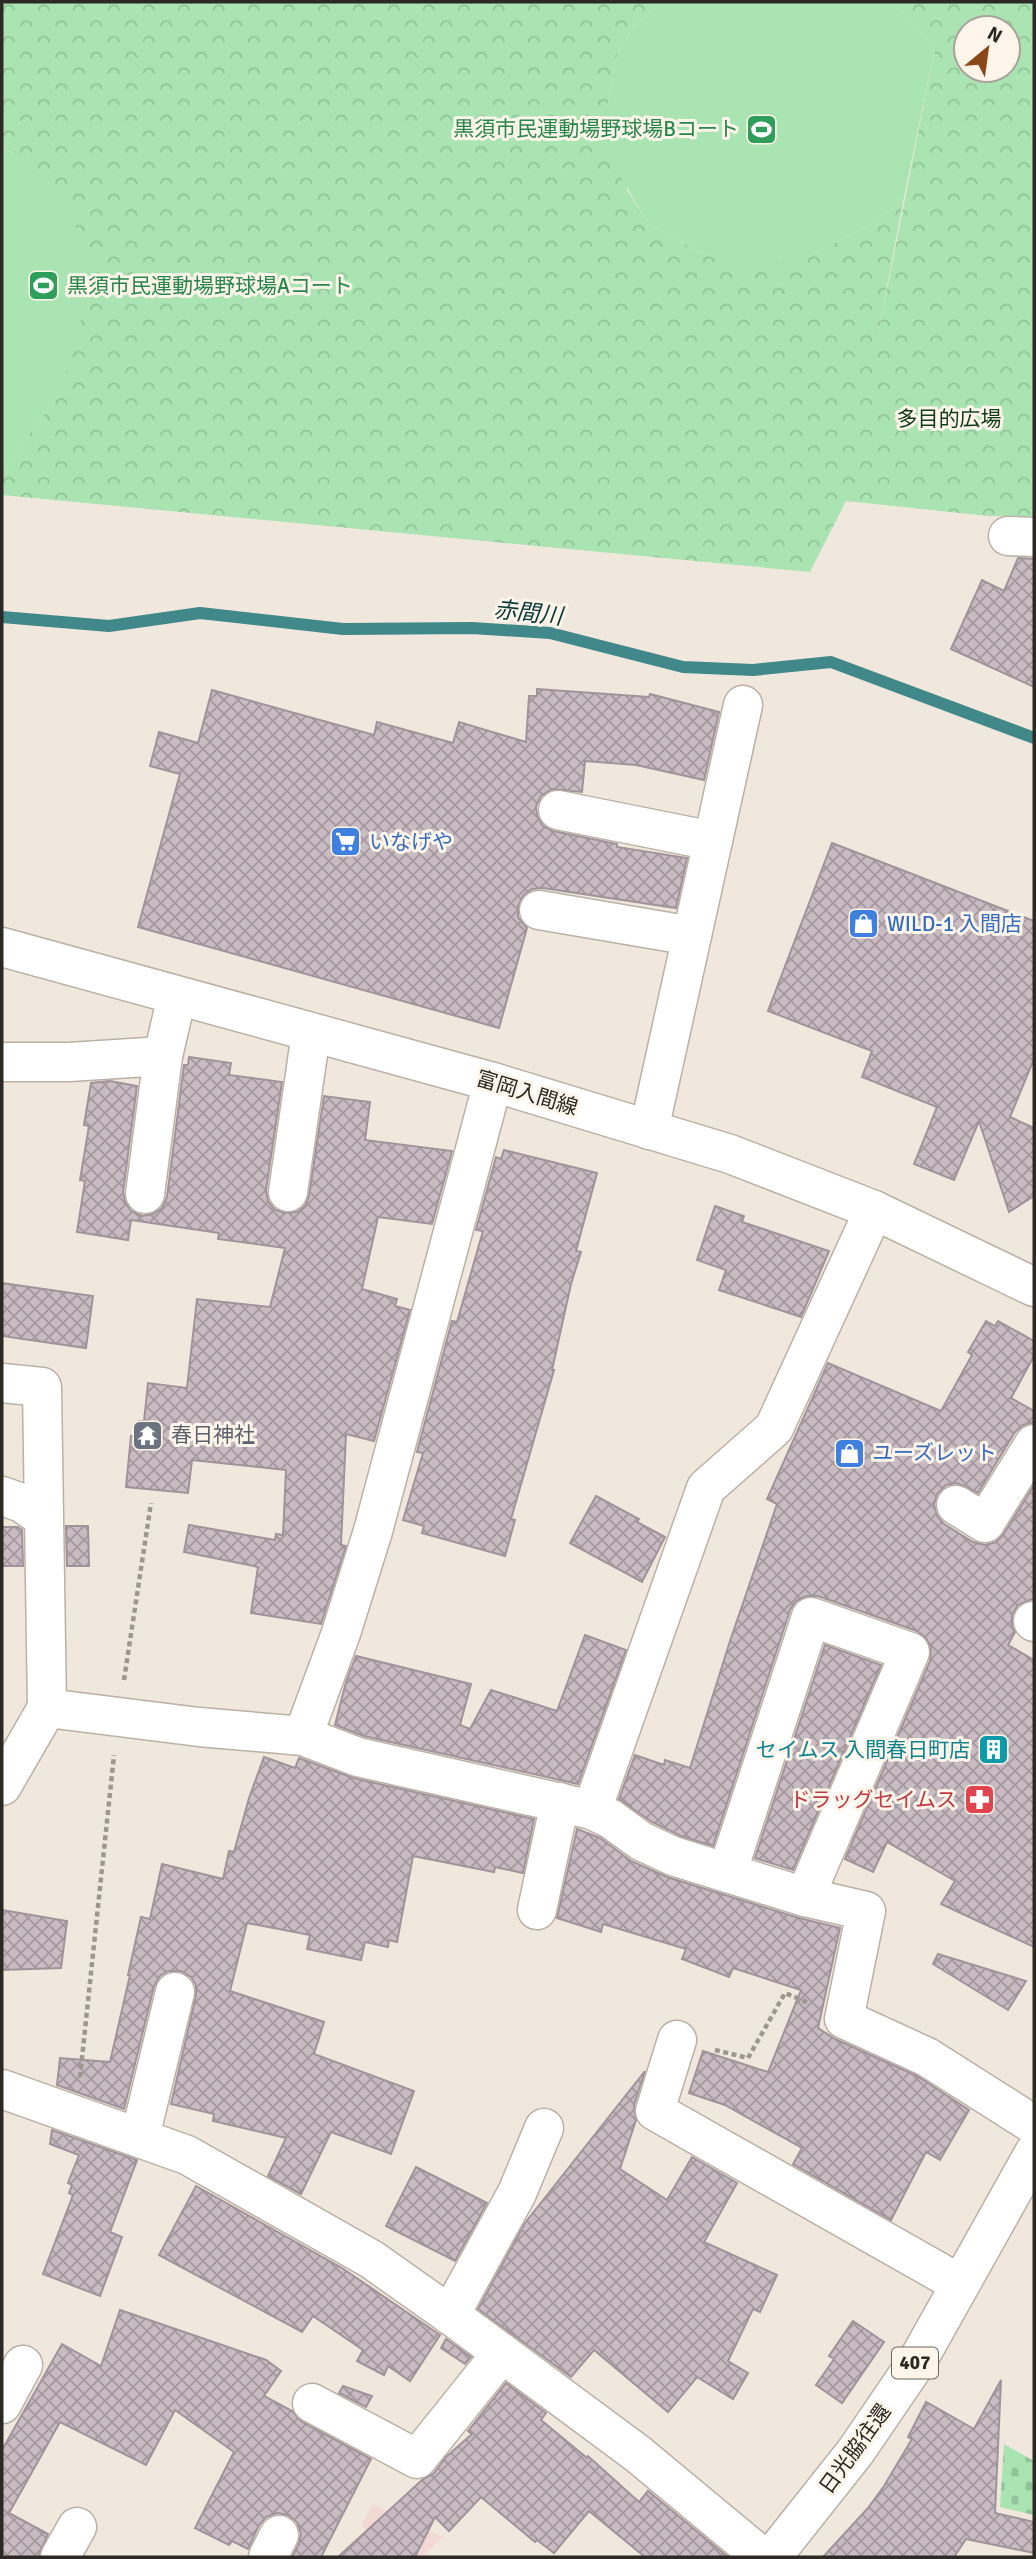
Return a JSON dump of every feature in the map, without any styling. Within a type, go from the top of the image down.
[{"type":"main road","points":[[649,1130],[743,705]]},
{"type":"main road","points":[[558,810],[713,841]]},
{"type":"main road","points":[[539,910],[692,936]]},
{"type":"main road","name":"富岡入間線","points":[[2,947],[493,1082],[730,1154],[874,1210],[1032,1277]]},
{"type":"main road","points":[[145,1194],[163,1056],[177,996]]},
{"type":"main road","points":[[288,1192],[312,1033]]},
{"type":"main road","points":[[2,1062],[69,1062],[163,1056]]},
{"type":"main road","points":[[303,1736],[341,1633],[373,1531],[493,1082]]},
{"type":"main road","points":[[537,1910],[576,1806],[706,1488],[774,1428],[874,1210]]},
{"type":"main road","points":[[2,1384],[42,1387],[47,1708],[2,1786]]},
{"type":"main road","points":[[956,1505],[985,1523],[1034,1444]]},
{"type":"main road","points":[[2,1496],[22,1503],[43,1517]]},
{"type":"main road","points":[[727,1873],[811,1618],[910,1652],[806,1897]]},
{"type":"main road","points":[[47,1708],[199,1727],[303,1736],[358,1758],[576,1806],[611,1819],[641,1841],[673,1856],[806,1897],[866,1911],[844,2019],[928,2057],[1034,2124]]},
{"type":"main road","points":[[140,2137],[175,1992]]},
{"type":"main road","points":[[677,2040],[655,2111],[960,2284]]},
{"type":"main road","points":[[2,2089],[187,2155],[371,2259],[638,2454],[762,2557]]},
{"type":"main road","points":[[450,2315],[517,2193],[544,2128]]},
{"type":"main road","name":"日光脇往還","points":[[772,2557],[856,2451],[918,2360],[1034,2153]]},
{"type":"main road","points":[[312,2403],[417,2459],[502,2353]]},
{"type":"main road","points":[[2,2404],[23,2365]]},
{"type":"path","points":[[77,2116],[118,1716],[150,1503]]},
{"type":"path","points":[[677,2040],[748,2058],[785,1993],[844,2019]]},
{"type":"shaded area","points":[[372,2504],[443,2537],[422,2557],[366,2557],[377,2534],[361,2527]]},
{"type":"green space","name":"多目的広場","points":[[2,2],[663,2],[634,26],[617,55],[607,109],[627,190],[649,224],[707,256],[810,254],[858,232],[903,202],[876,345],[935,48],[893,2],[1034,2],[1034,516],[988,516],[846,501],[810,572],[2,495],[2,473],[61,390],[12,152],[2,150]]},
{"type":"green space","name":"黒須市民運動場野球場Bコート","points":[[663,2],[893,2],[935,48],[903,202],[858,232],[810,254],[763,268],[707,256],[649,224],[604,150],[607,109],[617,55],[634,26]]},
{"type":"green space","name":"黒須市民運動場野球場Aコート","points":[[2,150],[11,152],[65,201],[88,258],[83,313],[61,390],[2,473]]},
{"type":"green space","points":[[1004,2444],[1034,2461],[1034,2515],[1000,2507]]},
{"type":"building","points":[[1018,558],[1034,559],[1034,687],[951,649],[982,580],[1004,591]]},
{"type":"building","name":"いなげや","points":[[537,689],[649,697],[650,694],[719,712],[704,780],[636,765],[585,761],[582,792],[552,789],[541,796],[536,806],[537,816],[543,826],[553,831],[617,844],[617,847],[687,858],[676,908],[543,888],[532,889],[523,896],[518,906],[518,917],[527,928],[499,1028],[138,927],[180,774],[150,766],[159,732],[198,743],[212,690],[374,735],[377,722],[453,743],[459,722],[526,742],[529,696],[537,696]]},
{"type":"building","points":[[832,843],[1034,921],[1034,1059],[1010,1117],[1034,1128],[1034,1196],[1009,1212],[979,1121],[954,1180],[914,1164],[937,1107],[862,1077],[872,1051],[768,1011]]},
{"type":"building","points":[[189,1057],[231,1063],[229,1075],[282,1082],[266,1190],[268,1201],[274,1209],[284,1213],[297,1212],[305,1206],[309,1196],[324,1096],[370,1102],[365,1140],[452,1151],[432,1224],[378,1217],[362,1289],[397,1299],[395,1306],[410,1310],[374,1441],[346,1434],[341,1545],[346,1546],[321,1624],[251,1613],[258,1567],[184,1552],[189,1525],[275,1540],[276,1534],[283,1535],[286,1470],[192,1460],[188,1493],[126,1487],[131,1436],[138,1437],[139,1421],[144,1421],[148,1383],[187,1388],[197,1299],[270,1307],[285,1248],[218,1239],[219,1233],[131,1220],[128,1240],[77,1232],[85,1181],[80,1180],[89,1126],[84,1125],[91,1083],[110,1081],[137,1086],[123,1192],[131,1211],[142,1216],[153,1214],[162,1208],[167,1197],[184,1065],[188,1065]]},
{"type":"building","points":[[504,1150],[597,1173],[576,1251],[581,1252],[571,1284],[554,1370],[511,1519],[515,1520],[505,1556],[422,1533],[424,1526],[403,1520],[423,1453],[417,1452],[452,1321],[457,1322],[483,1231],[476,1230],[496,1157],[501,1159]]},
{"type":"building","points":[[715,1206],[744,1216],[742,1222],[829,1251],[801,1317],[719,1290],[726,1270],[697,1260]]},
{"type":"building","points":[[2,1283],[93,1296],[86,1348],[2,1336]]},
{"type":"building","points":[[986,1321],[995,1326],[998,1321],[1034,1341],[1034,1356],[1011,1398],[1034,1411],[1034,1422],[1023,1425],[1015,1432],[978,1493],[957,1483],[946,1485],[937,1494],[934,1505],[937,1516],[944,1524],[973,1542],[985,1545],[996,1542],[1003,1535],[1034,1485],[1034,1598],[1018,1605],[1012,1615],[1015,1632],[1008,1645],[1034,1660],[1034,1947],[941,1904],[955,1881],[887,1842],[873,1872],[845,1859],[930,1661],[931,1648],[926,1638],[917,1631],[818,1596],[806,1596],[796,1601],[790,1610],[713,1846],[681,1836],[652,1822],[619,1799],[635,1755],[664,1765],[665,1760],[690,1768],[777,1504],[767,1499],[828,1363],[941,1411],[972,1355],[968,1352]]},
{"type":"building","points":[[596,1496],[639,1519],[637,1522],[665,1537],[642,1582],[570,1543]]},
{"type":"building","points":[[66,1526],[88,1526],[89,1566],[67,1566]]},
{"type":"building","points":[[2,1527],[18,1527],[22,1530],[23,1566],[2,1566]]},
{"type":"building","points":[[585,1635],[626,1650],[578,1784],[364,1736],[335,1725],[356,1656],[471,1684],[460,1725],[470,1729],[491,1690],[557,1711]]},
{"type":"building","points":[[825,1645],[881,1665],[793,1870],[755,1858]]},
{"type":"building","points":[[264,1757],[295,1768],[299,1758],[353,1778],[534,1819],[523,1873],[495,1867],[494,1872],[413,1856],[397,1942],[389,1940],[388,1947],[365,1942],[361,1960],[307,1949],[310,1935],[247,1923],[230,1991],[324,2022],[314,2054],[414,2091],[391,2154],[331,2132],[301,2194],[268,2176],[286,2138],[213,2121],[214,2114],[171,2104],[196,1996],[196,1985],[191,1977],[181,1971],[168,1971],[160,1976],[154,1986],[124,2109],[57,2085],[60,2058],[110,2062],[141,1917],[150,1919],[162,1864],[223,1879],[229,1851],[234,1852]]},
{"type":"building","points":[[577,1829],[600,1838],[631,1861],[667,1877],[840,1928],[818,2028],[835,2039],[917,2076],[969,2110],[940,2160],[926,2152],[891,2220],[793,2164],[802,2148],[725,2105],[689,2093],[703,2051],[768,2072],[801,1990],[733,1968],[729,1977],[682,1959],[686,1949],[603,1924],[601,1932],[557,1918]]},
{"type":"building","points":[[2,1910],[67,1921],[61,1968],[2,1970]]},
{"type":"building","points":[[938,1954],[1026,1981],[1008,2010],[933,1964]]},
{"type":"building","points":[[645,2071],[634,2105],[636,2120],[620,2169],[667,2200],[692,2157],[737,2183],[704,2242],[777,2275],[760,2312],[753,2309],[728,2361],[748,2373],[733,2399],[697,2377],[668,2412],[594,2350],[571,2377],[478,2309],[525,2223]]},
{"type":"building","points":[[52,2130],[137,2160],[110,2232],[122,2237],[100,2296],[43,2274],[73,2195],[69,2193],[72,2185],[68,2183],[79,2155],[50,2144]]},
{"type":"building","points":[[416,2167],[487,2203],[455,2261],[386,2226]]},
{"type":"building","points":[[196,2186],[342,2268],[440,2335],[410,2381],[388,2366],[384,2375],[357,2361],[363,2350],[313,2316],[302,2332],[159,2255]]},
{"type":"building","points":[[120,2310],[266,2360],[281,2371],[264,2396],[292,2411],[302,2422],[371,2459],[321,2557],[292,2557],[301,2533],[297,2522],[288,2515],[277,2513],[266,2517],[259,2525],[248,2549],[232,2541],[229,2545],[195,2528],[234,2452],[175,2410],[146,2465],[60,2422],[9,2513],[48,2534],[38,2557],[2,2557],[2,2450],[62,2344],[101,2366]]},
{"type":"building","points":[[853,2321],[884,2342],[842,2403],[816,2385],[834,2359],[829,2356]]},
{"type":"building","points":[[446,2339],[471,2357],[465,2364],[441,2348]]},
{"type":"building","points":[[1001,2380],[995,2513],[1034,2522],[1034,2553],[966,2539],[954,2557],[823,2557],[868,2508],[884,2486],[912,2439],[908,2437],[926,2402],[974,2429]]},
{"type":"building","points":[[506,2383],[546,2413],[541,2420],[587,2458],[588,2456],[639,2502],[648,2491],[728,2557],[645,2557],[589,2511],[554,2553],[537,2540],[535,2542],[481,2497],[449,2531],[435,2517],[415,2557],[338,2557],[422,2480],[434,2473],[446,2457],[472,2434],[468,2431]]},
{"type":"building","points":[[343,2386],[372,2396],[366,2407],[339,2393]]},
{"type":"waterway","name":"赤間川","points":[[2,617],[109,626],[200,613],[343,629],[472,628],[550,633],[683,667],[753,670],[831,662],[1034,738]]},
{"type":"place","name":"黒須市民運動場野球場Bコート","points":[[762,129]]},
{"type":"place","name":"黒須市民運動場野球場Aコート","points":[[44,286]]},
{"type":"place","name":"いなげや","points":[[346,842]]},
{"type":"place","name":"WILD-1 入間店","points":[[864,924]]},
{"type":"place","name":"春日神社","points":[[148,1435]]},
{"type":"place","name":"ユーズレット","points":[[849,1453]]},
{"type":"place","name":"セイムス 入間春日町店","points":[[993,1750]]},
{"type":"place","name":"ドラッグセイムス","points":[[980,1800]]}]
